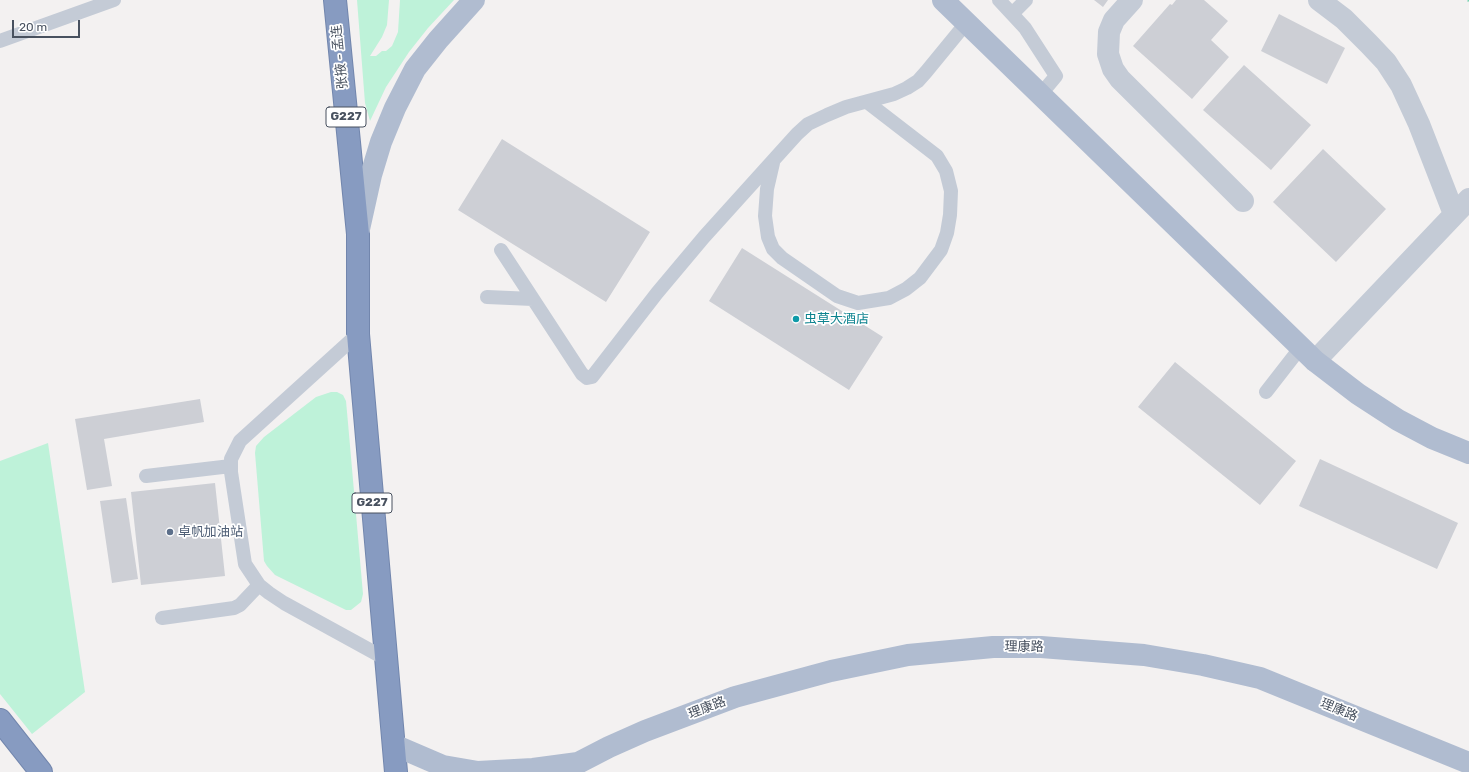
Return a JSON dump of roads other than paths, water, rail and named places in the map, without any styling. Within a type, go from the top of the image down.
[{"type":"highway","name":"张掖 - 孟连","points":[[335,0],[358,234]]},
{"type":"highway","name":"G227","points":[[358,234],[358,334],[396,772]]},
{"type":"highway","points":[[0,720],[40,772]]},
{"type":"main road","points":[[358,234],[371,175],[381,142],[395,108],[415,69],[438,40],[474,0]]},
{"type":"main road","points":[[943,0],[1308,354],[1358,394],[1398,420],[1432,438],[1469,453]]},
{"type":"main road","name":"理康路","points":[[394,746],[443,766],[478,772],[572,767],[645,731],[735,697],[831,671],[908,656],[993,647],[1048,648],[1144,655],[1203,665],[1260,678],[1469,763]]},
{"type":"street","points":[[1132,0],[1114,20],[1109,32],[1108,54],[1113,69],[1120,79],[1243,201]]},
{"type":"street","points":[[1319,0],[1344,19],[1369,44],[1386,62],[1401,85],[1419,124],[1454,214]]},
{"type":"street","points":[[1308,354],[1469,199]]},
{"type":"lane","points":[[0,41],[114,0]]},
{"type":"lane","points":[[999,0],[1025,28],[1056,76],[1040,94]]},
{"type":"lane","points":[[1012,14],[1026,0]]},
{"type":"lane","points":[[501,250],[582,374],[587,378],[592,377],[657,293],[704,237],[808,124],[846,108],[900,91],[918,81],[967,22]]},
{"type":"lane","points":[[773,162],[767,189],[765,216],[768,237],[773,249],[782,258],[837,296],[858,303],[889,298],[906,289],[920,278],[941,250],[947,233],[951,191],[946,172],[937,156],[867,102]]},
{"type":"lane","points":[[487,297],[533,299]]},
{"type":"lane","points":[[358,334],[247,433],[240,441],[231,458],[231,466],[245,564],[259,585],[268,593],[284,603],[386,659]]},
{"type":"lane","points":[[1266,392],[1308,354]]},
{"type":"lane","points":[[146,476],[231,466]]},
{"type":"lane","points":[[162,618],[234,608],[240,605],[259,585]]},
{"type":"place","name":"虫草大酒店","points":[[796,319]]},
{"type":"place","name":"卓帆加油站","points":[[170,532]]}]
